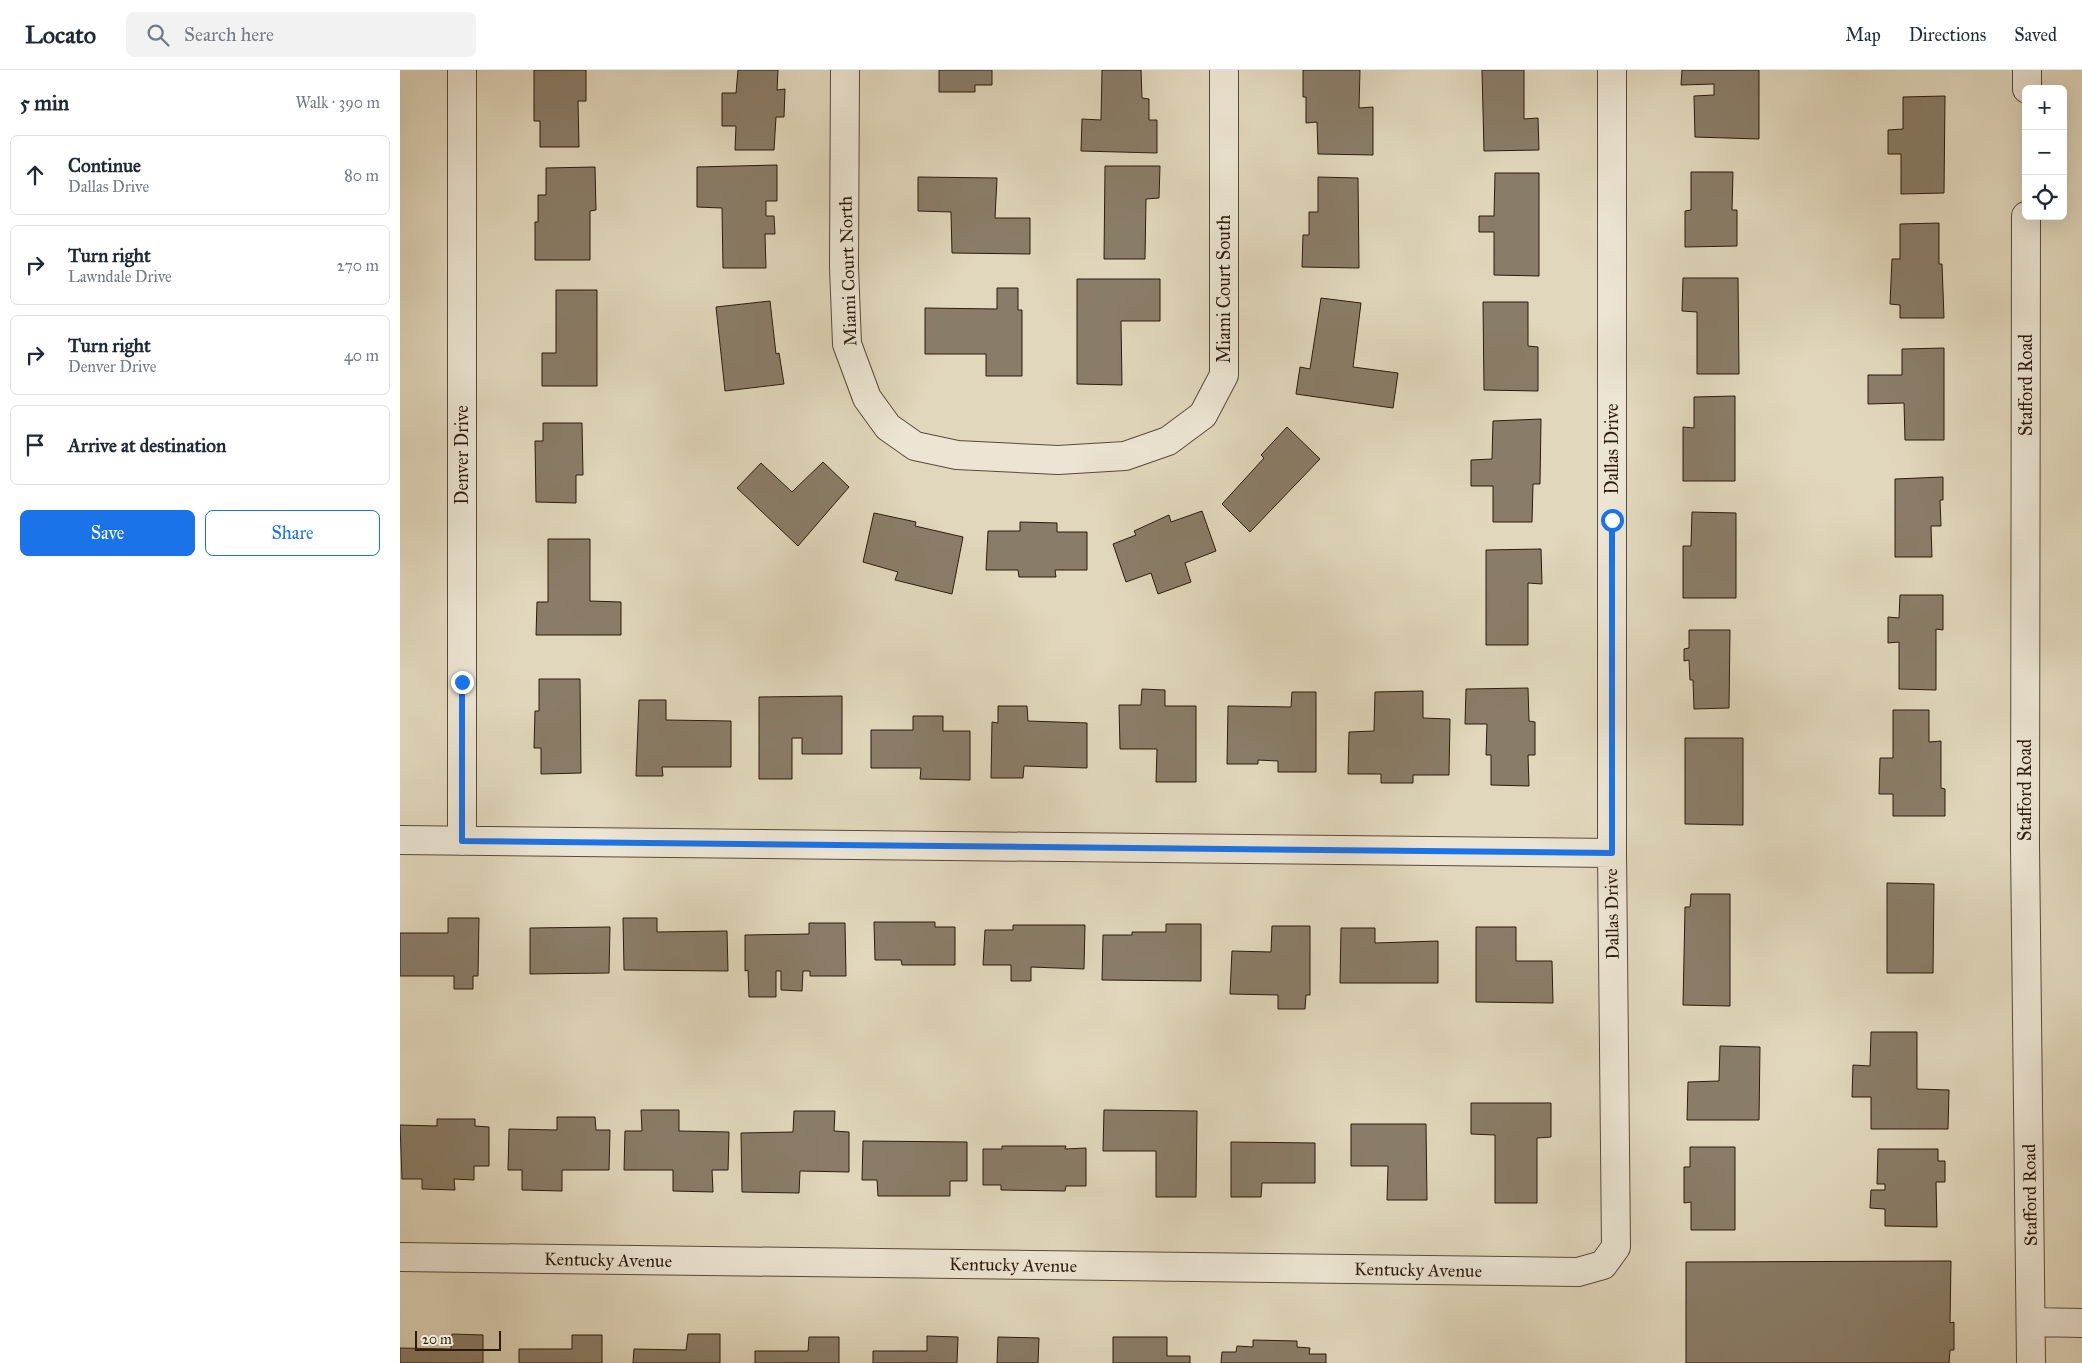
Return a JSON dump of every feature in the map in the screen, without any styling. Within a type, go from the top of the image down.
[{"type":"street","name":"Denver Drive","points":[[462,70],[462,841]]},
{"type":"street","name":"Miami Court North","points":[[845,70],[844,267],[847,344],[868,398],[888,426],[915,446],[957,455],[1007,457]]},
{"type":"street","name":"Miami Court South","points":[[1007,457],[1058,460],[1125,456],[1168,441],[1203,415],[1224,375],[1224,70]]},
{"type":"street","name":"Dallas Drive","points":[[1612,70],[1612,853],[1616,1247]]},
{"type":"street","points":[[2027,70],[2027,85]]},
{"type":"street","name":"Stafford Road","points":[[2026,220],[2025,846],[2031,1363]]},
{"type":"street","points":[[400,840],[1612,853]]},
{"type":"street","name":"Kentucky Avenue","points":[[400,1257],[1578,1272],[1603,1265],[1616,1247]]},
{"type":"street","points":[[2031,1322],[2082,1323]]},
{"type":"building","points":[[534,70],[586,70],[586,101],[578,101],[579,147],[540,147],[540,121],[534,121]]},
{"type":"building","points":[[738,70],[778,70],[777,90],[785,89],[784,117],[776,117],[774,150],[735,150],[736,126],[722,126],[722,93],[736,93]]},
{"type":"building","points":[[939,70],[992,70],[992,85],[975,85],[975,92],[939,92]]},
{"type":"building","points":[[1102,70],[1141,70],[1142,98],[1149,99],[1149,120],[1157,120],[1157,153],[1081,151],[1082,119],[1101,120]]},
{"type":"building","points":[[1303,70],[1360,70],[1359,108],[1373,107],[1373,155],[1318,154],[1317,122],[1306,123],[1306,97],[1303,97]]},
{"type":"building","points":[[1482,70],[1524,70],[1524,119],[1538,118],[1539,150],[1484,151]]},
{"type":"building","points":[[1682,70],[1759,70],[1759,139],[1695,137],[1694,96],[1714,95],[1714,84],[1681,85]]},
{"type":"building","points":[[1945,96],[1944,193],[1901,194],[1901,154],[1888,154],[1888,130],[1903,129],[1903,97]]},
{"type":"building","points":[[777,165],[777,201],[766,201],[766,216],[774,216],[775,234],[765,234],[766,268],[723,268],[722,208],[697,207],[697,167]]},
{"type":"building","points":[[1105,166],[1160,166],[1159,198],[1146,199],[1145,259],[1104,259]]},
{"type":"building","points":[[595,167],[596,210],[590,211],[590,260],[535,260],[535,222],[538,222],[538,195],[546,195],[546,168]]},
{"type":"building","points":[[1691,172],[1733,172],[1732,210],[1737,210],[1737,246],[1685,247],[1685,211],[1691,210]]},
{"type":"building","points":[[1495,173],[1539,173],[1539,276],[1494,275],[1494,232],[1479,232],[1479,216],[1494,216]]},
{"type":"building","points":[[918,177],[997,178],[995,218],[1030,218],[1030,254],[952,253],[951,212],[918,211]]},
{"type":"building","points":[[1318,177],[1358,178],[1359,268],[1302,267],[1303,235],[1309,235],[1309,212],[1318,212]]},
{"type":"building","points":[[1939,223],[1939,264],[1942,264],[1944,318],[1900,318],[1900,305],[1890,304],[1892,259],[1900,259],[1900,224]]},
{"type":"building","points":[[1683,278],[1738,278],[1739,374],[1697,374],[1697,312],[1682,311]]},
{"type":"building","points":[[1077,279],[1160,279],[1160,321],[1121,321],[1122,385],[1077,384]]},
{"type":"building","points":[[997,288],[1018,288],[1018,310],[1022,310],[1022,376],[986,376],[986,354],[925,354],[925,308],[997,309]]},
{"type":"building","points":[[556,290],[597,290],[597,386],[542,386],[542,353],[556,353]]},
{"type":"building","points":[[1321,298],[1361,303],[1353,367],[1398,373],[1393,408],[1296,394],[1300,367],[1310,369]]},
{"type":"building","points":[[770,301],[776,354],[779,353],[784,384],[725,391],[716,307]]},
{"type":"building","points":[[1483,302],[1528,302],[1528,346],[1538,347],[1538,391],[1484,390]]},
{"type":"building","points":[[1944,348],[1944,440],[1905,440],[1904,403],[1868,404],[1868,375],[1902,375],[1902,349]]},
{"type":"building","points":[[1735,396],[1735,481],[1683,481],[1683,427],[1694,428],[1694,397]]},
{"type":"building","points":[[1541,419],[1540,484],[1533,484],[1532,522],[1493,522],[1493,486],[1471,486],[1471,460],[1492,459],[1493,421]]},
{"type":"building","points":[[543,423],[582,423],[583,475],[576,475],[576,503],[536,502],[535,441],[543,441]]},
{"type":"building","points":[[1287,427],[1320,459],[1250,532],[1222,504],[1264,458],[1261,455]]},
{"type":"building","points":[[823,462],[849,487],[798,546],[737,488],[761,463],[792,492]]},
{"type":"building","points":[[1943,477],[1943,500],[1940,500],[1941,526],[1931,526],[1932,557],[1895,557],[1895,479]]},
{"type":"building","points":[[1202,511],[1216,551],[1185,563],[1191,582],[1158,594],[1151,573],[1126,582],[1113,544],[1136,535],[1134,531],[1169,515],[1171,522]]},
{"type":"building","points":[[1692,512],[1736,513],[1736,598],[1683,598],[1683,546],[1691,546]]},
{"type":"building","points":[[874,513],[916,522],[915,526],[963,537],[952,594],[895,580],[898,572],[863,562]]},
{"type":"building","points":[[1020,522],[1057,523],[1057,532],[1087,532],[1087,570],[1055,570],[1056,577],[1019,577],[1018,570],[986,570],[988,531],[1020,531]]},
{"type":"building","points":[[548,539],[590,539],[590,601],[621,602],[621,635],[536,635],[537,602],[548,602]]},
{"type":"building","points":[[1541,549],[1542,584],[1528,583],[1528,645],[1486,645],[1486,550]]},
{"type":"building","points":[[1900,595],[1943,595],[1943,630],[1936,629],[1936,690],[1899,689],[1899,642],[1888,643],[1888,617],[1899,618]]},
{"type":"building","points":[[1689,630],[1730,630],[1729,708],[1694,709],[1693,680],[1690,680],[1689,660],[1684,661],[1684,649],[1689,648]]},
{"type":"building","points":[[539,679],[580,679],[581,773],[541,774],[541,748],[534,748],[535,711],[539,711]]},
{"type":"building","points":[[1528,688],[1529,721],[1535,722],[1535,755],[1528,755],[1529,786],[1491,785],[1491,755],[1486,755],[1487,724],[1465,724],[1466,689]]},
{"type":"building","points":[[1142,689],[1165,690],[1165,706],[1196,706],[1196,782],[1156,782],[1157,749],[1120,749],[1119,705],[1141,705]]},
{"type":"building","points":[[1423,691],[1423,718],[1450,719],[1449,775],[1413,775],[1413,783],[1381,783],[1381,774],[1348,774],[1349,732],[1374,731],[1375,692]]},
{"type":"building","points":[[1292,692],[1316,692],[1316,772],[1278,772],[1278,761],[1258,760],[1258,764],[1227,764],[1228,706],[1291,707]]},
{"type":"building","points":[[842,696],[842,754],[802,754],[802,738],[792,738],[792,779],[759,779],[759,697]]},
{"type":"building","points":[[639,700],[666,700],[666,720],[731,721],[731,767],[662,767],[663,776],[636,776]]},
{"type":"building","points":[[998,706],[1027,706],[1028,721],[1087,723],[1087,768],[1024,766],[1023,778],[991,778],[992,722],[998,723]]},
{"type":"building","points":[[1893,710],[1929,710],[1929,742],[1941,741],[1941,788],[1945,789],[1945,816],[1893,816],[1893,794],[1879,794],[1880,758],[1893,758]]},
{"type":"building","points":[[913,716],[943,716],[943,731],[970,731],[970,780],[920,779],[921,768],[871,768],[871,730],[913,730]]},
{"type":"building","points":[[1685,738],[1743,738],[1743,825],[1685,824]]},
{"type":"building","points":[[1887,883],[1934,884],[1933,973],[1887,973]]},
{"type":"building","points":[[1691,894],[1730,894],[1730,1006],[1683,1005],[1685,907],[1690,907]]},
{"type":"building","points":[[448,918],[479,918],[478,976],[473,976],[473,989],[454,989],[454,976],[400,976],[400,933],[448,933]]},
{"type":"building","points":[[623,918],[657,918],[657,932],[727,931],[728,971],[624,970]]},
{"type":"building","points":[[874,922],[935,922],[935,927],[955,927],[955,965],[902,965],[901,960],[875,960]]},
{"type":"building","points":[[809,923],[845,923],[846,976],[810,976],[810,971],[803,971],[802,991],[781,990],[781,971],[776,971],[776,997],[749,997],[748,970],[745,971],[745,935],[809,934]]},
{"type":"building","points":[[1166,924],[1201,924],[1201,981],[1102,980],[1103,935],[1132,935],[1132,932],[1166,932]]},
{"type":"building","points":[[1013,925],[1085,925],[1084,969],[1031,967],[1031,981],[1011,981],[1011,965],[983,965],[985,930],[1013,930]]},
{"type":"building","points":[[1272,926],[1310,926],[1310,995],[1306,995],[1305,1009],[1278,1009],[1278,995],[1230,994],[1232,951],[1271,952]]},
{"type":"building","points":[[610,927],[609,973],[530,974],[530,928]]},
{"type":"building","points":[[1476,927],[1516,927],[1516,961],[1552,961],[1553,1003],[1476,1002]]},
{"type":"building","points":[[1341,928],[1375,928],[1375,943],[1438,941],[1438,983],[1340,983]]},
{"type":"building","points":[[1871,1032],[1917,1032],[1917,1089],[1949,1090],[1948,1129],[1871,1129],[1871,1097],[1852,1097],[1853,1065],[1870,1066]]},
{"type":"building","points":[[1720,1046],[1760,1047],[1759,1120],[1687,1120],[1688,1082],[1719,1081]]},
{"type":"building","points":[[1471,1103],[1551,1103],[1551,1137],[1537,1138],[1537,1203],[1495,1203],[1495,1135],[1471,1134]]},
{"type":"building","points":[[641,1110],[679,1110],[679,1131],[729,1132],[728,1170],[712,1170],[713,1192],[673,1191],[673,1170],[624,1170],[625,1131],[642,1131]]},
{"type":"building","points":[[1104,1110],[1197,1111],[1196,1197],[1156,1197],[1156,1151],[1103,1151]]},
{"type":"building","points":[[794,1111],[835,1111],[834,1131],[849,1132],[849,1172],[800,1171],[799,1193],[742,1192],[741,1133],[793,1132]]},
{"type":"building","points":[[557,1117],[595,1117],[596,1130],[610,1130],[609,1170],[562,1170],[562,1191],[522,1190],[522,1170],[508,1170],[509,1129],[557,1130]]},
{"type":"building","points":[[437,1119],[475,1119],[475,1126],[489,1127],[489,1166],[474,1166],[474,1180],[454,1179],[455,1190],[422,1189],[422,1179],[402,1179],[400,1125],[437,1126]]},
{"type":"building","points":[[1351,1124],[1426,1124],[1427,1200],[1387,1200],[1388,1166],[1351,1166]]},
{"type":"building","points":[[863,1141],[967,1142],[967,1181],[950,1181],[950,1196],[878,1196],[877,1180],[862,1180]]},
{"type":"building","points":[[1231,1142],[1315,1143],[1315,1183],[1262,1183],[1261,1197],[1231,1197]]},
{"type":"building","points":[[1002,1146],[1066,1146],[1065,1149],[1086,1148],[1086,1186],[1066,1186],[1065,1191],[1001,1190],[1001,1185],[983,1185],[983,1149],[1002,1149]]},
{"type":"building","points":[[1690,1147],[1735,1147],[1735,1230],[1691,1230],[1691,1202],[1684,1203],[1684,1167],[1690,1167]]},
{"type":"building","points":[[1878,1149],[1938,1149],[1938,1161],[1945,1161],[1945,1182],[1936,1182],[1937,1227],[1885,1226],[1885,1209],[1870,1208],[1871,1190],[1885,1190],[1885,1184],[1877,1184]]},
{"type":"building","points":[[1951,1261],[1950,1323],[1954,1322],[1954,1350],[1950,1350],[1949,1363],[1686,1363],[1686,1262]]},
{"type":"building","points":[[452,1334],[483,1335],[483,1363],[400,1363],[400,1348],[451,1349]]},
{"type":"building","points":[[688,1334],[720,1334],[720,1363],[633,1363],[634,1349],[686,1350]]},
{"type":"building","points":[[572,1335],[602,1335],[602,1363],[519,1363],[519,1349],[572,1349]]},
{"type":"building","points":[[927,1336],[958,1337],[957,1363],[873,1363],[873,1351],[927,1351]]},
{"type":"building","points":[[809,1337],[839,1337],[839,1363],[755,1363],[755,1351],[808,1351]]},
{"type":"building","points":[[998,1337],[1039,1338],[1038,1363],[997,1363]]},
{"type":"building","points":[[1113,1337],[1167,1337],[1167,1356],[1190,1356],[1190,1363],[1113,1363]]},
{"type":"building","points":[[1253,1340],[1297,1341],[1297,1347],[1310,1348],[1309,1354],[1326,1354],[1326,1363],[1221,1363],[1222,1352],[1236,1352],[1237,1346],[1253,1347]]},
{"type":"route","points":[[462,682],[462,841],[1612,853],[1612,520]]}]
